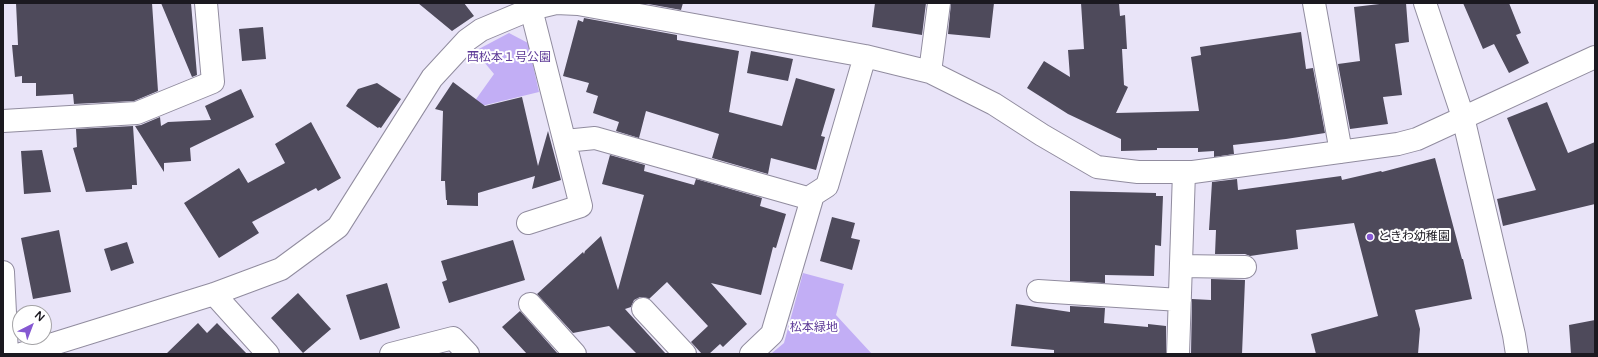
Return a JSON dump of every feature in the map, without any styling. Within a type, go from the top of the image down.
[{"type":"street","points":[[3,121],[137,113],[213,82],[206,3]]},
{"type":"street","points":[[21,354],[214,294],[281,269],[338,227],[432,78],[461,46],[481,30],[531,9],[556,3],[578,4],[865,56],[930,72],[994,104],[1042,135],[1097,167],[1138,172],[1193,172],[1398,144],[1418,139],[1595,57]]},
{"type":"street","points":[[930,72],[939,3]]},
{"type":"street","points":[[1314,3],[1341,152]]},
{"type":"street","points":[[1425,3],[1463,117],[1513,328],[1517,354]]},
{"type":"street","points":[[528,223],[581,206],[531,9]]},
{"type":"street","points":[[751,354],[772,334],[812,195],[827,186],[865,56]]},
{"type":"street","points":[[565,141],[595,138],[811,199]]},
{"type":"street","points":[[1178,354],[1184,172]]},
{"type":"street","points":[[1181,266],[1245,267]]},
{"type":"street","points":[[3,272],[7,354]]},
{"type":"street","points":[[1038,291],[1180,300]]},
{"type":"street","points":[[214,294],[268,354]]},
{"type":"street","points":[[530,304],[575,354]]},
{"type":"street","points":[[643,309],[684,354]]},
{"type":"street","points":[[391,354],[453,338],[468,354]]},
{"type":"green space","name":"西松本１号公園","points":[[509,33],[528,43],[539,92],[469,109],[494,74],[475,51]]},
{"type":"green space","name":"松本緑地","points":[[803,273],[844,284],[836,315],[872,354],[772,353],[784,343]]},
{"type":"building","points":[[16,3],[152,3],[158,91],[134,101],[74,104],[73,94],[36,96],[36,83],[22,83],[22,76],[15,77],[12,45],[18,45]]},
{"type":"building","points":[[161,3],[191,3],[197,75],[192,77]]},
{"type":"building","points":[[418,3],[464,3],[474,16],[452,31]]},
{"type":"building","points":[[643,3],[683,3],[681,10]]},
{"type":"building","points":[[875,3],[926,3],[922,35],[872,27]]},
{"type":"building","points":[[951,3],[994,3],[990,38],[948,34]]},
{"type":"building","points":[[1081,3],[1119,3],[1120,16],[1125,15],[1127,49],[1122,49],[1124,85],[1128,87],[1116,113],[1199,111],[1191,57],[1201,55],[1200,47],[1301,32],[1306,69],[1313,68],[1325,133],[1233,145],[1234,154],[1214,157],[1214,151],[1198,152],[1198,148],[1157,148],[1157,150],[1121,151],[1121,139],[1068,114],[1027,88],[1044,61],[1070,77],[1068,50],[1084,49]]},
{"type":"building","points":[[1388,3],[1406,3],[1409,42],[1395,44],[1402,95],[1383,97],[1388,124],[1350,129],[1338,64],[1360,61],[1354,7]]},
{"type":"building","points":[[1463,3],[1509,3],[1521,33],[1516,35],[1529,63],[1509,73],[1494,44],[1483,49]]},
{"type":"building","points":[[584,18],[677,35],[677,40],[739,51],[729,112],[782,126],[796,78],[835,89],[821,136],[825,137],[816,170],[771,158],[768,174],[712,158],[719,134],[646,111],[639,138],[616,131],[619,122],[593,113],[598,96],[586,92],[589,83],[563,76],[578,20],[583,22]]},
{"type":"building","points":[[263,27],[266,59],[242,61],[239,29]]},
{"type":"building","points":[[751,51],[793,59],[788,81],[747,73]]},
{"type":"building","points":[[453,82],[485,106],[522,97],[538,166],[548,131],[561,180],[532,189],[535,176],[478,193],[478,206],[447,205],[445,181],[441,181],[443,111],[435,109]]},
{"type":"building","points":[[377,83],[401,99],[381,128],[378,128],[346,106],[358,89]]},
{"type":"building","points":[[241,89],[254,117],[190,148],[191,161],[164,163],[164,172],[135,126],[160,117],[161,126],[168,122],[211,120],[205,106]]},
{"type":"building","points":[[1547,102],[1568,153],[1595,142],[1595,204],[1503,226],[1497,199],[1536,190],[1507,118]]},
{"type":"building","points":[[311,122],[341,178],[318,191],[316,188],[252,222],[259,233],[219,258],[184,203],[239,168],[248,183],[285,163],[275,144]]},
{"type":"building","points":[[133,126],[137,185],[132,185],[132,189],[86,192],[73,148],[77,147],[76,129]]},
{"type":"building","points":[[42,150],[51,192],[24,194],[21,151]]},
{"type":"building","points":[[610,155],[645,165],[644,171],[694,185],[696,179],[762,198],[760,206],[786,214],[776,248],[773,247],[761,295],[711,283],[747,324],[723,347],[720,344],[709,354],[702,354],[691,342],[708,326],[667,282],[649,299],[640,297],[634,300],[631,307],[625,309],[666,354],[637,354],[609,326],[573,333],[537,294],[583,252],[584,254],[585,251],[601,236],[618,290],[644,195],[602,184]]},
{"type":"building","points":[[1435,158],[1463,259],[1472,299],[1415,310],[1420,329],[1418,354],[1316,354],[1311,334],[1378,316],[1354,223],[1296,230],[1298,249],[1250,256],[1245,254],[1215,254],[1216,230],[1209,230],[1212,182],[1237,179],[1238,190],[1341,176],[1342,180],[1382,172]]},
{"type":"building","points":[[1070,191],[1156,193],[1156,196],[1163,196],[1161,246],[1155,245],[1154,276],[1105,275],[1105,283],[1070,281]]},
{"type":"building","points":[[832,217],[855,223],[851,238],[860,240],[852,270],[820,261]]},
{"type":"building","points":[[59,230],[71,292],[33,299],[21,238]]},
{"type":"building","points":[[513,240],[525,280],[449,303],[442,282],[447,280],[441,261]]},
{"type":"building","points":[[127,242],[134,263],[111,271],[104,249]]},
{"type":"building","points":[[1211,279],[1245,280],[1242,354],[1191,354],[1192,299],[1211,300]]},
{"type":"building","points":[[387,283],[400,328],[360,340],[346,295]]},
{"type":"building","points":[[298,293],[331,329],[303,353],[271,318]]},
{"type":"building","points":[[1016,304],[1070,312],[1070,306],[1105,308],[1104,323],[1148,327],[1148,324],[1166,326],[1166,354],[1054,354],[1054,350],[1011,346]]},
{"type":"building","points":[[520,311],[558,354],[527,354],[502,327]]},
{"type":"building","points":[[1595,320],[1595,354],[1571,354],[1569,325]]},
{"type":"building","points":[[198,323],[207,333],[217,323],[247,354],[166,354]]},
{"type":"place","name":"ときわ幼稚園","points":[[1370,237]]}]
